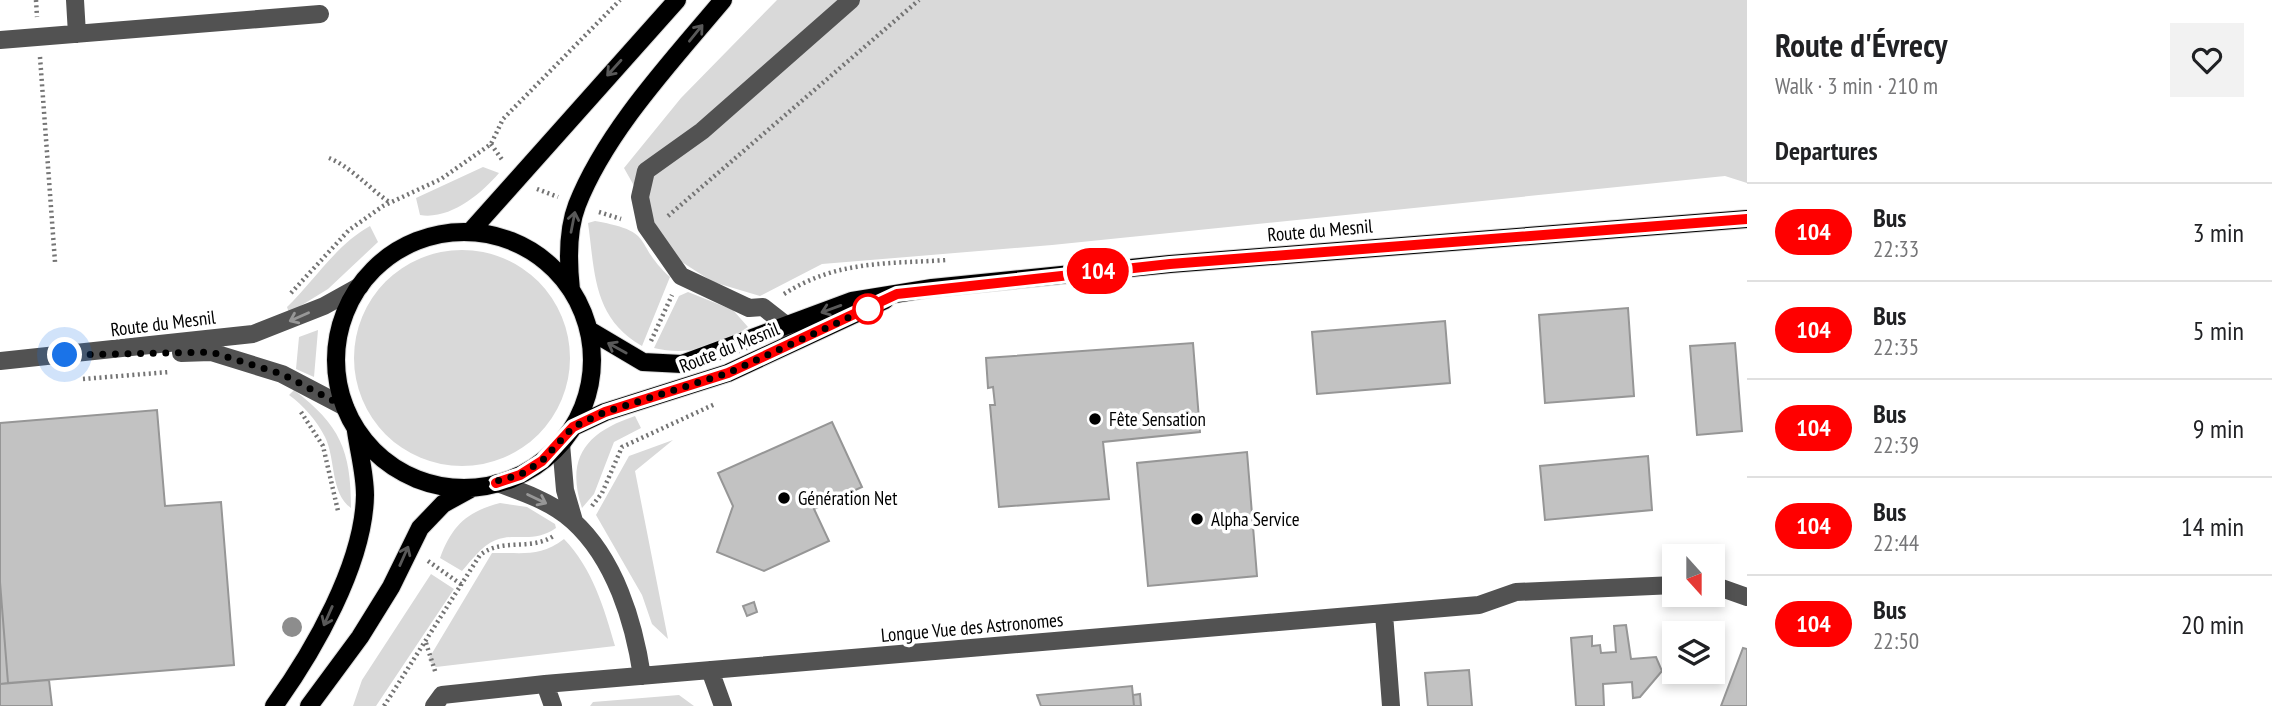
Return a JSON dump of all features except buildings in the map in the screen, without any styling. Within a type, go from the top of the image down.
[{"type":"main road","points":[[470,232],[677,0]]},
{"type":"main road","points":[[571,290],[571,226],[577,205],[602,157],[643,97],[723,0]]},
{"type":"main road","name":"Route du Mesnil","points":[[589,330],[643,362],[682,364],[852,301],[897,294],[1170,264],[1747,219]]},
{"type":"main road","points":[[470,232],[499,237],[528,248],[544,260],[571,290],[589,330],[591,380],[584,405],[561,444],[520,475],[473,487],[450,487],[407,474],[387,462],[356,429],[345,407],[337,376],[337,344],[345,314],[360,286],[376,267],[396,251],[444,233],[470,232]]},
{"type":"main road","name":"Route du Mesnil","points":[[573,427],[605,412],[694,386],[794,344],[897,294]]},
{"type":"main road","points":[[274,706],[305,663],[354,553],[365,494],[356,429]]},
{"type":"main road","points":[[309,706],[360,637],[391,586],[420,528],[443,504],[473,487]]},
{"type":"street","points":[[75,0],[77,34]]},
{"type":"street","points":[[794,344],[786,325],[763,307],[749,308],[681,276],[650,232],[639,197],[646,171],[702,131],[851,0]]},
{"type":"street","points":[[0,40],[320,14]]},
{"type":"street","name":"Route du Mesnil","points":[[0,361],[86,354],[253,334],[303,316],[360,286]]},
{"type":"street","name":"Route du Mesnil","points":[[86,354],[211,352],[282,374],[345,407]]},
{"type":"street","points":[[561,444],[567,526]]},
{"type":"street","points":[[496,483],[550,505],[567,526],[599,554],[617,587],[635,632],[642,676]]},
{"type":"street","name":"Longue Vue des Astronomes","points":[[438,701],[545,684],[1479,605],[1516,592],[1662,586]]},
{"type":"street","points":[[1726,590],[1747,597]]},
{"type":"street","points":[[1384,614],[1391,706]]},
{"type":"street","points":[[709,670],[723,706]]},
{"type":"street","points":[[545,684],[554,706]]},
{"type":"path","points":[[285,297],[349,230],[390,203],[441,179],[491,144],[503,119],[620,0]]},
{"type":"path","points":[[650,232],[919,0]]},
{"type":"path","points":[[40,57],[55,262]]},
{"type":"path","points":[[491,144],[507,166]]},
{"type":"path","points":[[329,158],[342,163],[358,180],[390,203]]},
{"type":"path","points":[[537,189],[567,201]]},
{"type":"path","points":[[763,307],[816,276],[847,266]]},
{"type":"path","points":[[648,348],[681,276]]},
{"type":"path","points":[[292,405],[301,412],[323,446],[339,515]]},
{"type":"path","points":[[589,509],[602,493],[622,447],[651,432]]},
{"type":"path","points":[[384,706],[480,555],[501,544],[536,544],[567,526]]},
{"type":"path","points":[[433,565],[461,585]]},
{"type":"path","points":[[426,642],[438,701]]},
{"type":"shaded area","points":[[777,0],[1747,0],[1747,183],[1725,176],[1052,245],[822,264],[760,296],[713,282],[674,257],[624,168],[681,98]]},
{"type":"shaded area","points":[[483,167],[499,173],[474,197],[442,214],[420,215],[416,198]]},
{"type":"shaded area","points":[[595,221],[615,225],[636,235],[670,277],[642,346],[614,322],[599,293],[588,223]]},
{"type":"shaded area","points":[[370,226],[378,242],[328,289],[289,313],[287,307],[326,264],[347,243]]},
{"type":"shaded area","points":[[462,250],[503,258],[522,268],[538,282],[552,298],[562,317],[570,358],[562,399],[552,418],[538,434],[522,448],[503,458],[462,466],[421,458],[402,448],[386,434],[372,418],[362,399],[354,358],[362,317],[372,298],[386,282],[402,268],[421,258]]},
{"type":"shaded area","points":[[688,292],[733,310],[748,327],[726,340],[703,348],[679,351],[654,348],[679,296]]},
{"type":"shaded area","points":[[318,330],[314,377],[296,369],[299,337]]},
{"type":"shaded area","points":[[294,390],[322,415],[340,440],[349,470],[351,508],[344,502],[336,485],[325,437],[309,414],[289,395]]},
{"type":"shaded area","points":[[635,416],[641,428],[614,442],[594,494],[582,508],[576,474],[584,449],[604,430]]},
{"type":"shaded area","points":[[673,440],[635,471],[668,639],[652,624],[642,595],[596,515],[629,456]]},
{"type":"shaded area","points":[[500,503],[527,507],[555,524],[556,528],[540,536],[496,540],[481,550],[462,571],[440,558],[450,537],[462,522],[478,511]]},
{"type":"shaded area","points":[[564,539],[590,575],[615,646],[436,667],[428,660],[492,553],[538,552]]},
{"type":"shaded area","points":[[431,574],[454,589],[376,706],[353,706],[362,680]]},
{"type":"shaded area","points":[[679,695],[694,706],[590,706],[593,702]]},
{"type":"bus line","name":"104","points":[[496,483],[520,475],[542,461],[561,444],[573,427],[605,412],[694,386],[728,373],[855,316],[897,294],[1013,279],[1170,264],[1716,219],[1747,219]]},
{"type":"place","name":"Fête Sensation","points":[[1095,419]]},
{"type":"place","name":"Génération Net","points":[[784,498]]},
{"type":"place","name":"Alpha Service","points":[[1197,519]]},
{"type":"route","points":[[65,355],[211,352],[282,374],[323,398],[345,407],[356,429],[370,447],[407,474],[450,487],[473,487],[520,475],[542,461],[561,444],[573,427],[605,412],[694,386],[728,373],[876,305],[868,309]]}]
